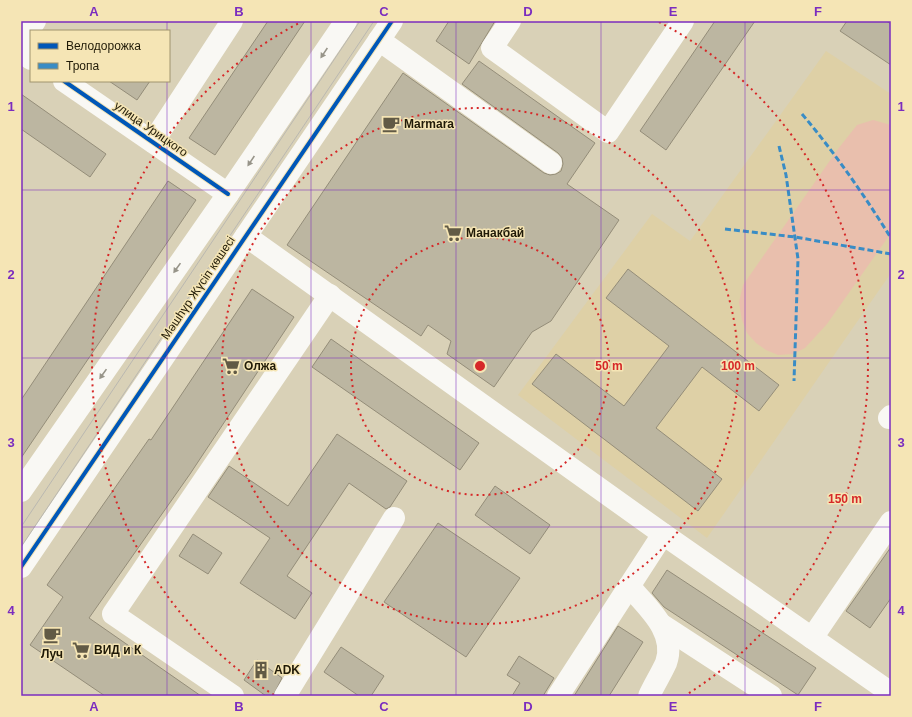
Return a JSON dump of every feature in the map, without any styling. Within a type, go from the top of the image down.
[{"type":"street","points":[[21,42],[35,21]]},
{"type":"street","points":[[152,142],[232,21]]},
{"type":"street","points":[[21,492],[346,21]]},
{"type":"street","name":"Мәшһүр Жүсіп көшесі","points":[[21,567],[392,21]]},
{"type":"street","points":[[510,21],[492,48],[608,132],[683,21]]},
{"type":"street","points":[[379,40],[552,163]]},
{"type":"street","points":[[21,52],[30,58]]},
{"type":"street","name":"улица Урицкого","points":[[65,82],[228,194]]},
{"type":"street","points":[[246,236],[663,534],[891,693]]},
{"type":"street","points":[[233,696],[112,614],[330,295]]},
{"type":"street","points":[[285,696],[394,518]]},
{"type":"street","points":[[812,638],[891,522]]},
{"type":"street","points":[[558,696],[663,534]]},
{"type":"street","points":[[629,586],[662,625],[770,696]]},
{"type":"street","points":[[648,696],[666,662],[668,642],[662,625]]},
{"type":"shaded area","points":[[826,51],[891,94],[891,273],[707,538],[518,395],[652,214],[690,241]]},
{"type":"shaded area","points":[[873,120],[891,125],[891,233],[827,324],[805,348],[793,354],[778,355],[766,350],[756,343],[747,333],[742,320],[739,302],[743,285],[838,149],[857,125]]},
{"type":"building","points":[[268,21],[305,21],[215,155],[189,138]]},
{"type":"building","points":[[449,21],[495,21],[469,64],[436,41]]},
{"type":"building","points":[[715,21],[755,21],[666,150],[640,131]]},
{"type":"building","points":[[847,21],[886,21],[891,24],[891,65],[840,31]]},
{"type":"building","name":"Манакбай","points":[[479,61],[595,143],[567,184],[619,220],[551,321],[532,332],[494,387],[447,354],[451,341],[428,325],[421,336],[287,245],[403,73],[544,173],[550,175],[561,171],[563,164],[562,158],[558,153],[462,84]]},
{"type":"building","points":[[110,82],[149,82],[137,100]]},
{"type":"building","points":[[21,94],[106,154],[90,177],[21,129]]},
{"type":"building","points":[[168,181],[196,200],[21,458],[21,400]]},
{"type":"building","points":[[628,269],[779,385],[759,411],[702,367],[656,428],[722,479],[698,511],[532,384],[556,354],[624,406],[669,346],[606,298]]},
{"type":"building","points":[[252,289],[294,317],[190,474],[89,618],[201,696],[105,696],[30,645],[63,597],[47,585],[149,439],[151,440]]},
{"type":"building","points":[[331,339],[479,443],[460,470],[312,367]]},
{"type":"building","points":[[337,434],[407,481],[390,507],[386,509],[349,483],[287,576],[312,593],[295,619],[240,583],[270,538],[208,497],[229,466],[288,506]]},
{"type":"building","points":[[495,486],[550,525],[530,554],[475,515]]},
{"type":"building","points":[[438,523],[520,578],[466,657],[384,602]]},
{"type":"building","points":[[193,534],[222,553],[208,574],[179,556]]},
{"type":"building","points":[[891,547],[891,598],[870,628],[846,611]]},
{"type":"building","points":[[667,570],[816,668],[798,695],[664,607],[652,593]]},
{"type":"building","points":[[618,626],[643,642],[609,696],[574,696]]},
{"type":"building","points":[[341,647],[384,676],[371,696],[359,696],[324,672]]},
{"type":"building","points":[[519,656],[554,678],[543,696],[512,696],[520,683],[507,675]]},
{"type":"building","name":"ADK","points":[[257,660],[282,678],[273,696],[266,696],[244,680]]},
{"type":"tram line","points":[[21,527],[360,21]]},
{"type":"tram line","points":[[21,547],[374,21]]},
{"type":"marked path","points":[[802,114],[849,174],[891,238]]},
{"type":"marked path","points":[[779,146],[786,175],[798,259],[794,381]]},
{"type":"marked path","points":[[725,229],[795,237],[891,254]]},
{"type":"cycle path","points":[[21,567],[392,21]]},
{"type":"cycle path","points":[[65,82],[228,194]]},
{"type":"place","name":"Marmara","points":[[391,124]]},
{"type":"place","name":"Манакбай","points":[[453,233]]},
{"type":"place","name":"Олжа","points":[[231,366]]},
{"type":"place","name":"Луч","points":[[52,635]]},
{"type":"place","name":"ВИД и К","points":[[81,650]]},
{"type":"place","name":"ADK","points":[[261,670]]}]
